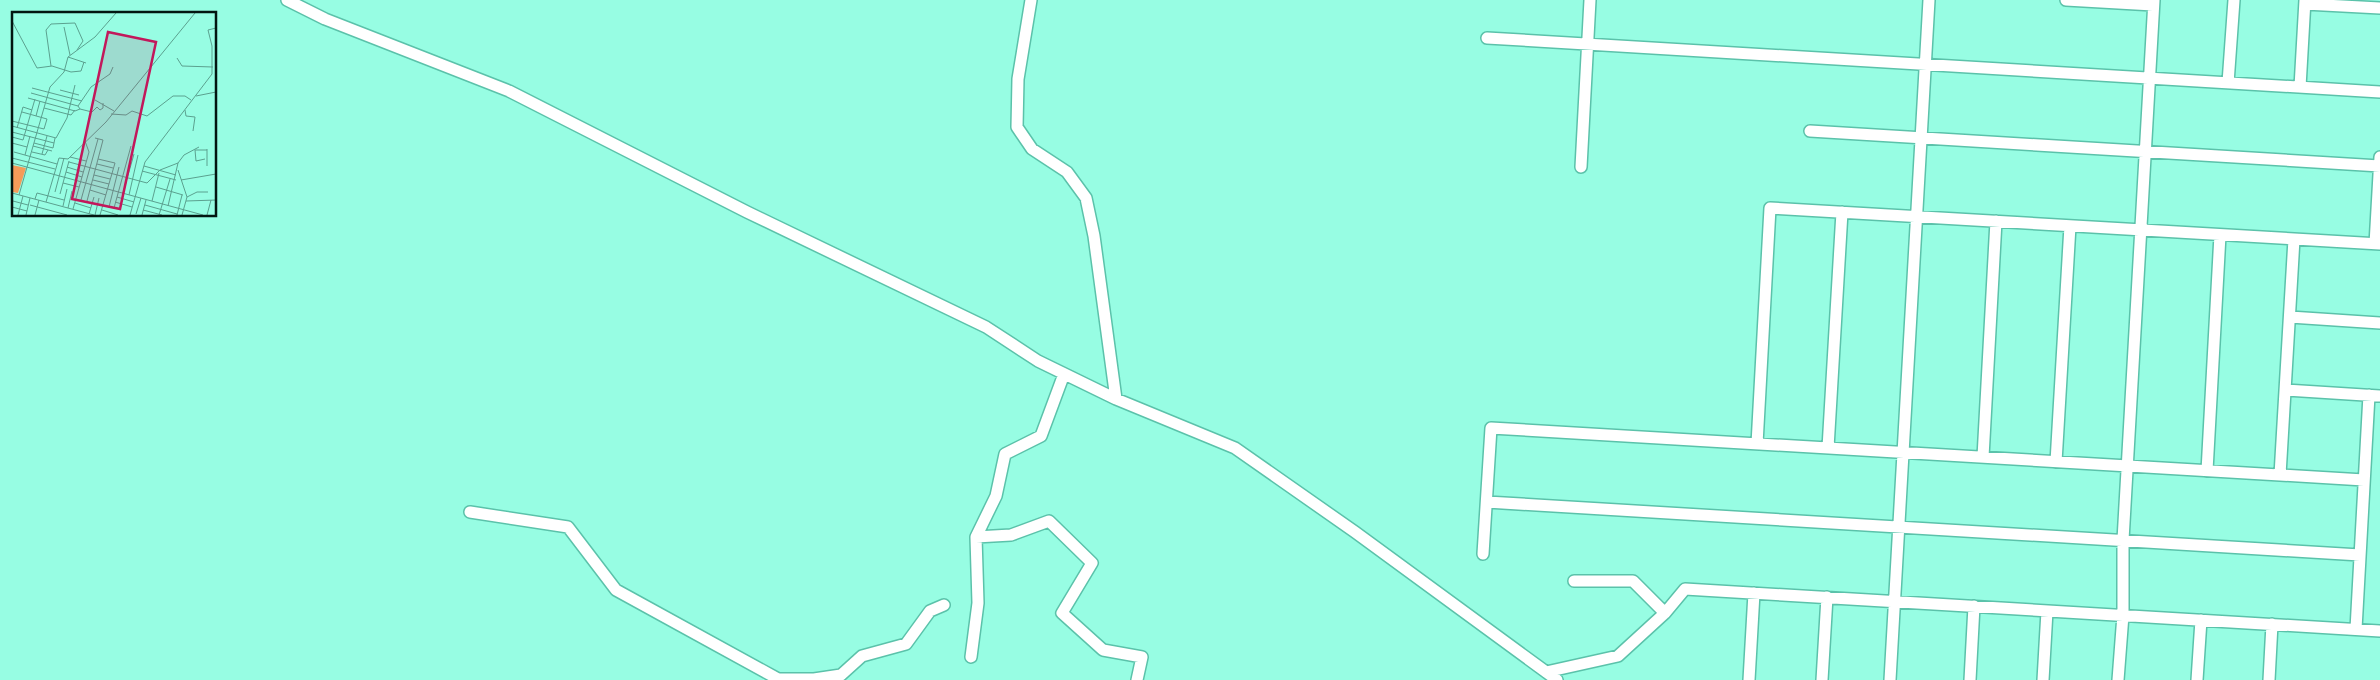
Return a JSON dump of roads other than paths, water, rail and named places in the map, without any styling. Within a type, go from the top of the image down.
[{"type":"street","points":[[288,0],[325,19],[509,91],[747,212],[986,327],[1038,361],[1064,374],[1116,399],[1234,448],[1557,680]]},
{"type":"street","points":[[1031,0],[1018,79],[1017,127],[1032,149],[1067,172],[1086,198],[1094,236],[1116,399]]},
{"type":"street","points":[[1580,167],[1590,0]]},
{"type":"street","points":[[1890,680],[1929,0]]},
{"type":"street","points":[[2066,0],[2154,3],[2123,540],[2123,615],[2118,680]]},
{"type":"street","points":[[2228,83],[2234,0]]},
{"type":"street","points":[[2300,87],[2305,2],[2380,8]]},
{"type":"street","points":[[1487,38],[2380,92]]},
{"type":"street","points":[[1810,131],[2380,166]]},
{"type":"street","points":[[1757,444],[1770,208],[2378,244],[2380,157]]},
{"type":"street","points":[[1828,448],[1842,212]]},
{"type":"street","points":[[1983,457],[1996,221]]},
{"type":"street","points":[[2056,462],[2070,226]]},
{"type":"street","points":[[2207,471],[2220,235]]},
{"type":"street","points":[[2280,475],[2294,239]]},
{"type":"street","points":[[2290,317],[2380,323]]},
{"type":"street","points":[[971,657],[978,602],[976,537],[996,496],[1005,454],[1042,436],[1064,374]]},
{"type":"street","points":[[2285,390],[2374,395],[2364,480],[2356,629]]},
{"type":"street","points":[[1484,554],[1491,428],[2364,480]]},
{"type":"street","points":[[1486,502],[2360,554]]},
{"type":"street","points":[[470,512],[568,527],[616,590],[780,680],[814,679],[841,675],[862,656],[906,644],[930,611],[944,605]]},
{"type":"street","points":[[976,537],[1011,535],[1049,521],[1092,563],[1062,613],[1103,650],[1142,657],[1138,680]]},
{"type":"street","points":[[1574,581],[1633,581],[1665,613]]},
{"type":"street","points":[[1546,672],[1618,656],[1665,613],[1685,589],[2380,631]]},
{"type":"street","points":[[1749,680],[1754,593]]},
{"type":"street","points":[[1822,680],[1827,597]]},
{"type":"street","points":[[1970,680],[1974,606]]},
{"type":"street","points":[[2043,680],[2046,611]]},
{"type":"street","points":[[2197,680],[2201,620]]},
{"type":"street","points":[[2269,680],[2272,624]]}]
